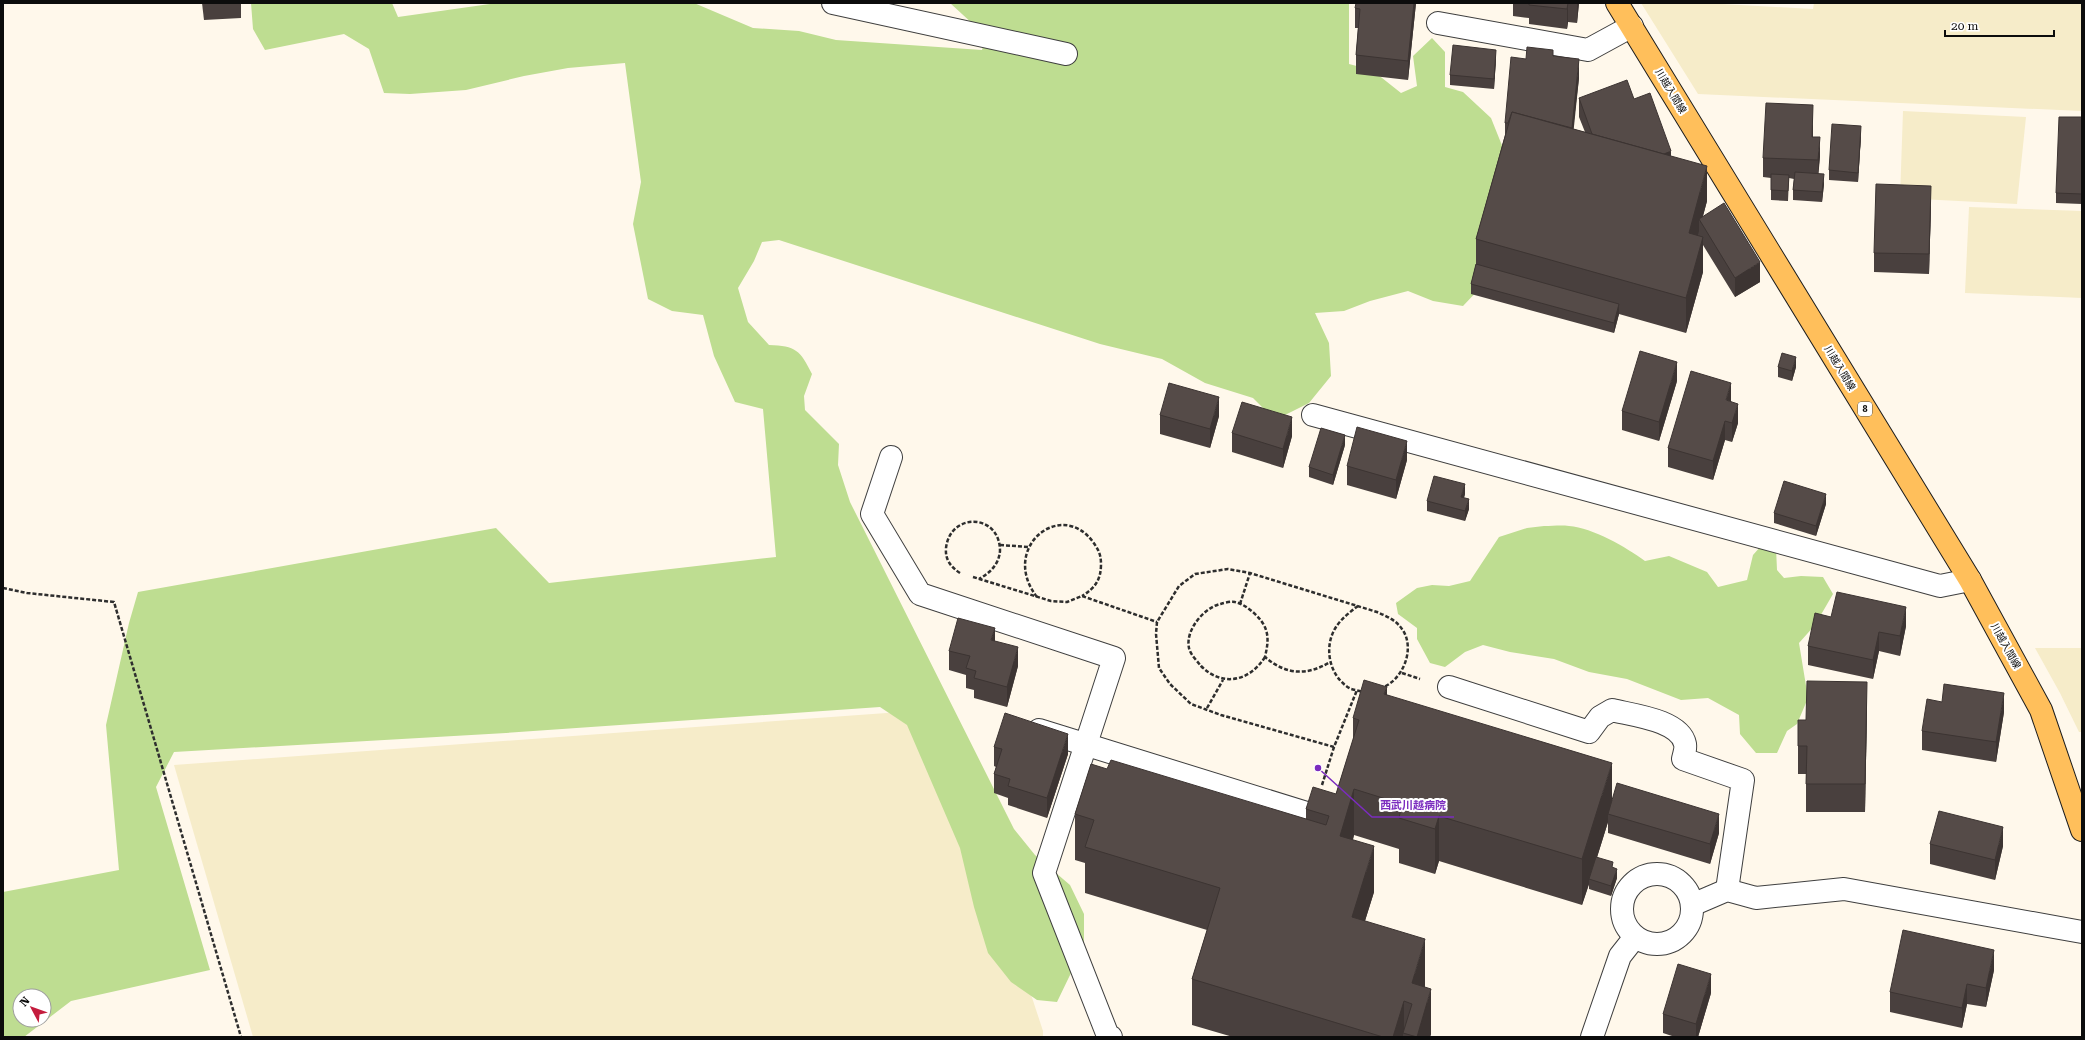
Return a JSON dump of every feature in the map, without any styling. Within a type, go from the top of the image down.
[{"type":"main road","name":"川越入間線","points":[[1617,3],[1970,580],[2041,710],[2082,830]]},
{"type":"lane","points":[[833,3],[1066,54]]},
{"type":"lane","points":[[1438,24],[1588,50],[1632,26]]},
{"type":"lane","points":[[1313,415],[1940,586],[1970,580]]},
{"type":"lane","points":[[891,457],[872,514],[920,594],[1114,658],[1044,873],[1108,1036],[1111,1037]]},
{"type":"lane","points":[[1449,687],[1589,732],[1600,717],[1612,710],[1669,724],[1679,732],[1685,744],[1683,759],[1743,780],[1727,890]]},
{"type":"lane","points":[[1020,724],[1313,814]]},
{"type":"lane","points":[[1653,874],[1667,875],[1679,882],[1688,892],[1692,905],[1691,918],[1685,930],[1674,940],[1661,944],[1648,943],[1635,937],[1627,926],[1623,913],[1623,899],[1630,887],[1640,878],[1653,874]]},
{"type":"lane","points":[[1692,905],[1727,890],[1756,898],[1844,888],[2082,932]]},
{"type":"lane","points":[[1592,1037],[1620,956],[1635,937]]},
{"type":"path","points":[[978,578],[988,574],[1000,558],[1000,545],[998,538],[990,527],[976,521],[964,522],[953,530],[947,541],[946,553],[951,567],[960,573],[978,578],[1037,597],[1050,601],[1067,602],[1082,596],[1092,590],[1100,579],[1100,552],[1088,536],[1080,529],[1066,525],[1058,526],[1050,528],[1034,538],[1025,555],[1024,570],[1029,587],[1037,597]]},
{"type":"path","points":[[1000,545],[1029,547]]},
{"type":"path","points":[[1334,747],[1221,715],[1207,708],[1191,704],[1170,684],[1160,668],[1156,634],[1157,622],[1179,586],[1194,574],[1228,569],[1250,573],[1358,606],[1377,612],[1395,621],[1403,629],[1408,641],[1406,659],[1402,673],[1387,686],[1380,688]]},
{"type":"path","points":[[1240,604],[1250,573]]},
{"type":"path","points":[[3,588],[27,593],[114,602],[241,1037]]},
{"type":"path","points":[[1082,596],[1157,622]]},
{"type":"path","points":[[1235,602],[1249,608],[1266,629],[1268,645],[1265,657],[1253,671],[1240,677],[1223,680],[1206,671],[1197,662],[1189,648],[1191,633],[1196,621],[1206,610],[1219,604],[1235,602]]},
{"type":"path","points":[[1358,606],[1336,627],[1328,644],[1330,662],[1339,678],[1352,689],[1365,693]]},
{"type":"path","points":[[1265,657],[1287,671],[1317,670],[1330,662]]},
{"type":"path","points":[[1207,708],[1223,680]]},
{"type":"path","points":[[1313,814],[1334,747],[1357,690]]},
{"type":"shaded area","points":[[1641,3],[1704,3],[1813,9],[1814,3],[2082,3],[2082,111],[1698,94]]},
{"type":"shaded area","points":[[1903,111],[2026,117],[2017,204],[1900,198]]},
{"type":"shaded area","points":[[1969,207],[2082,211],[2082,298],[1965,293]]},
{"type":"shaded area","points":[[2035,648],[2082,648],[2082,732],[2079,732],[2060,693]]},
{"type":"shaded area","points":[[914,711],[998,894],[1043,1031],[1043,1037],[253,1037],[174,765]]},
{"type":"green space","points":[[251,3],[392,3],[398,17],[497,3],[694,3],[753,28],[799,31],[836,40],[982,50],[986,36],[950,3],[1349,3],[1349,64],[1372,70],[1401,93],[1417,86],[1413,56],[1432,38],[1445,52],[1445,87],[1463,92],[1491,118],[1503,148],[1501,266],[1463,306],[1433,301],[1408,291],[1370,301],[1344,311],[1315,313],[1329,343],[1331,376],[1309,403],[1275,420],[1253,398],[1205,383],[1162,359],[1100,344],[779,240],[762,242],[754,261],[738,288],[748,322],[769,345],[791,348],[804,359],[808,366],[812,374],[804,396],[805,410],[839,444],[838,465],[850,502],[1014,829],[1035,855],[1070,885],[1084,914],[1084,946],[1057,1002],[1037,1000],[1011,982],[988,953],[974,907],[960,848],[907,725],[880,707],[506,733],[174,752],[156,787],[210,970],[71,1001],[52,1016],[52,988],[12,988],[12,1028],[36,1028],[24,1037],[3,1037],[3,892],[119,870],[106,725],[129,623],[138,592],[496,528],[549,583],[776,557],[763,409],[735,402],[714,356],[703,315],[672,311],[648,299],[633,224],[641,182],[625,63],[568,68],[524,76],[466,90],[410,94],[384,93],[369,49],[344,34],[265,50],[253,29]]},
{"type":"green space","points":[[1569,526],[1588,530],[1619,544],[1645,561],[1669,556],[1707,572],[1718,587],[1747,580],[1753,555],[1761,546],[1776,548],[1777,570],[1784,578],[1801,576],[1823,577],[1833,594],[1815,625],[1799,643],[1808,698],[1797,724],[1787,731],[1777,753],[1756,753],[1740,734],[1739,715],[1708,698],[1681,700],[1627,679],[1589,672],[1554,659],[1510,652],[1483,645],[1465,652],[1445,667],[1430,663],[1417,639],[1417,628],[1398,614],[1396,603],[1417,588],[1432,585],[1449,586],[1470,581],[1499,537],[1527,528]]},
{"type":"building","points":[[1356,3],[1414,3],[1408,61],[1356,55],[1360,9],[1355,8]]},
{"type":"building","points":[[1529,3],[1568,3],[1567,9],[1529,5]]},
{"type":"building","points":[[1453,45],[1496,50],[1494,79],[1450,75]]},
{"type":"building","points":[[1527,47],[1553,50],[1553,56],[1579,59],[1572,128],[1512,112],[1508,123],[1505,123],[1511,57],[1526,59]]},
{"type":"building","points":[[1627,80],[1634,99],[1650,93],[1671,151],[1664,154],[1592,134],[1579,98]]},
{"type":"building","points":[[1766,103],[1813,105],[1812,137],[1820,137],[1818,160],[1763,158]]},
{"type":"building","points":[[1512,112],[1707,166],[1689,233],[1703,237],[1686,298],[1476,239]]},
{"type":"building","points":[[2059,117],[2082,117],[2082,194],[2056,193]]},
{"type":"building","points":[[1832,124],[1861,126],[1858,173],[1829,170]]},
{"type":"building","points":[[1795,172],[1824,174],[1822,192],[1793,190]]},
{"type":"building","points":[[1771,174],[1789,175],[1788,191],[1771,190]]},
{"type":"building","points":[[1876,184],[1931,186],[1929,254],[1874,253]]},
{"type":"building","points":[[1724,203],[1760,262],[1735,278],[1699,219]]},
{"type":"building","points":[[1476,264],[1619,304],[1614,323],[1471,284]]},
{"type":"building","points":[[1640,351],[1677,362],[1659,422],[1622,411]]},
{"type":"building","points":[[1782,353],[1796,357],[1792,371],[1778,367]]},
{"type":"building","points":[[1691,371],[1731,383],[1726,400],[1738,404],[1732,423],[1725,421],[1713,461],[1668,448]]},
{"type":"building","points":[[1169,383],[1219,397],[1210,429],[1160,415]]},
{"type":"building","points":[[1242,402],[1292,417],[1283,449],[1232,433]]},
{"type":"building","points":[[1357,427],[1407,441],[1396,480],[1347,466]]},
{"type":"building","points":[[1321,428],[1345,435],[1333,475],[1309,467]]},
{"type":"building","points":[[1434,476],[1465,484],[1461,497],[1469,499],[1465,511],[1427,501]]},
{"type":"building","points":[[1784,481],[1826,494],[1816,526],[1774,513]]},
{"type":"building","points":[[1837,592],[1906,607],[1900,636],[1879,632],[1873,660],[1808,646],[1815,613],[1831,617]]},
{"type":"building","points":[[958,618],[995,628],[991,640],[1018,647],[1007,687],[974,678],[976,671],[966,668],[970,656],[949,651]]},
{"type":"building","points":[[1364,680],[1387,687],[1384,694],[1612,763],[1582,859],[1439,816],[1435,829],[1399,818],[1402,804],[1354,789],[1340,836],[1374,846],[1352,917],[1425,939],[1412,983],[1431,989],[1417,1037],[1403,1033],[1412,1004],[1404,1001],[1393,1037],[1383,1037],[1192,979],[1220,888],[1085,847],[1094,820],[1075,814],[1091,764],[1107,769],[1111,760],[1326,825],[1329,816],[1306,809],[1313,787],[1336,794],[1359,720],[1353,718]]},
{"type":"building","points":[[1807,681],[1867,682],[1865,784],[1806,784],[1807,746],[1798,746],[1798,720],[1806,720]]},
{"type":"building","points":[[1944,684],[2004,693],[1996,742],[1922,731],[1927,699],[1942,702]]},
{"type":"building","points":[[1005,713],[1068,734],[1047,798],[1008,786],[1010,779],[994,774],[1002,749],[994,747]]},
{"type":"building","points":[[1617,783],[1719,814],[1710,844],[1608,814]]},
{"type":"building","points":[[1939,811],[2003,827],[1995,860],[1930,844]]},
{"type":"building","points":[[1596,857],[1613,862],[1612,867],[1617,869],[1611,886],[1589,879]]},
{"type":"building","points":[[1903,930],[1994,950],[1986,988],[1967,984],[1962,1008],[1890,992]]},
{"type":"building","points":[[1678,964],[1711,974],[1696,1024],[1663,1014]]},
{"type":"place","name":"西武川越病院","points":[[1318,768]]}]
